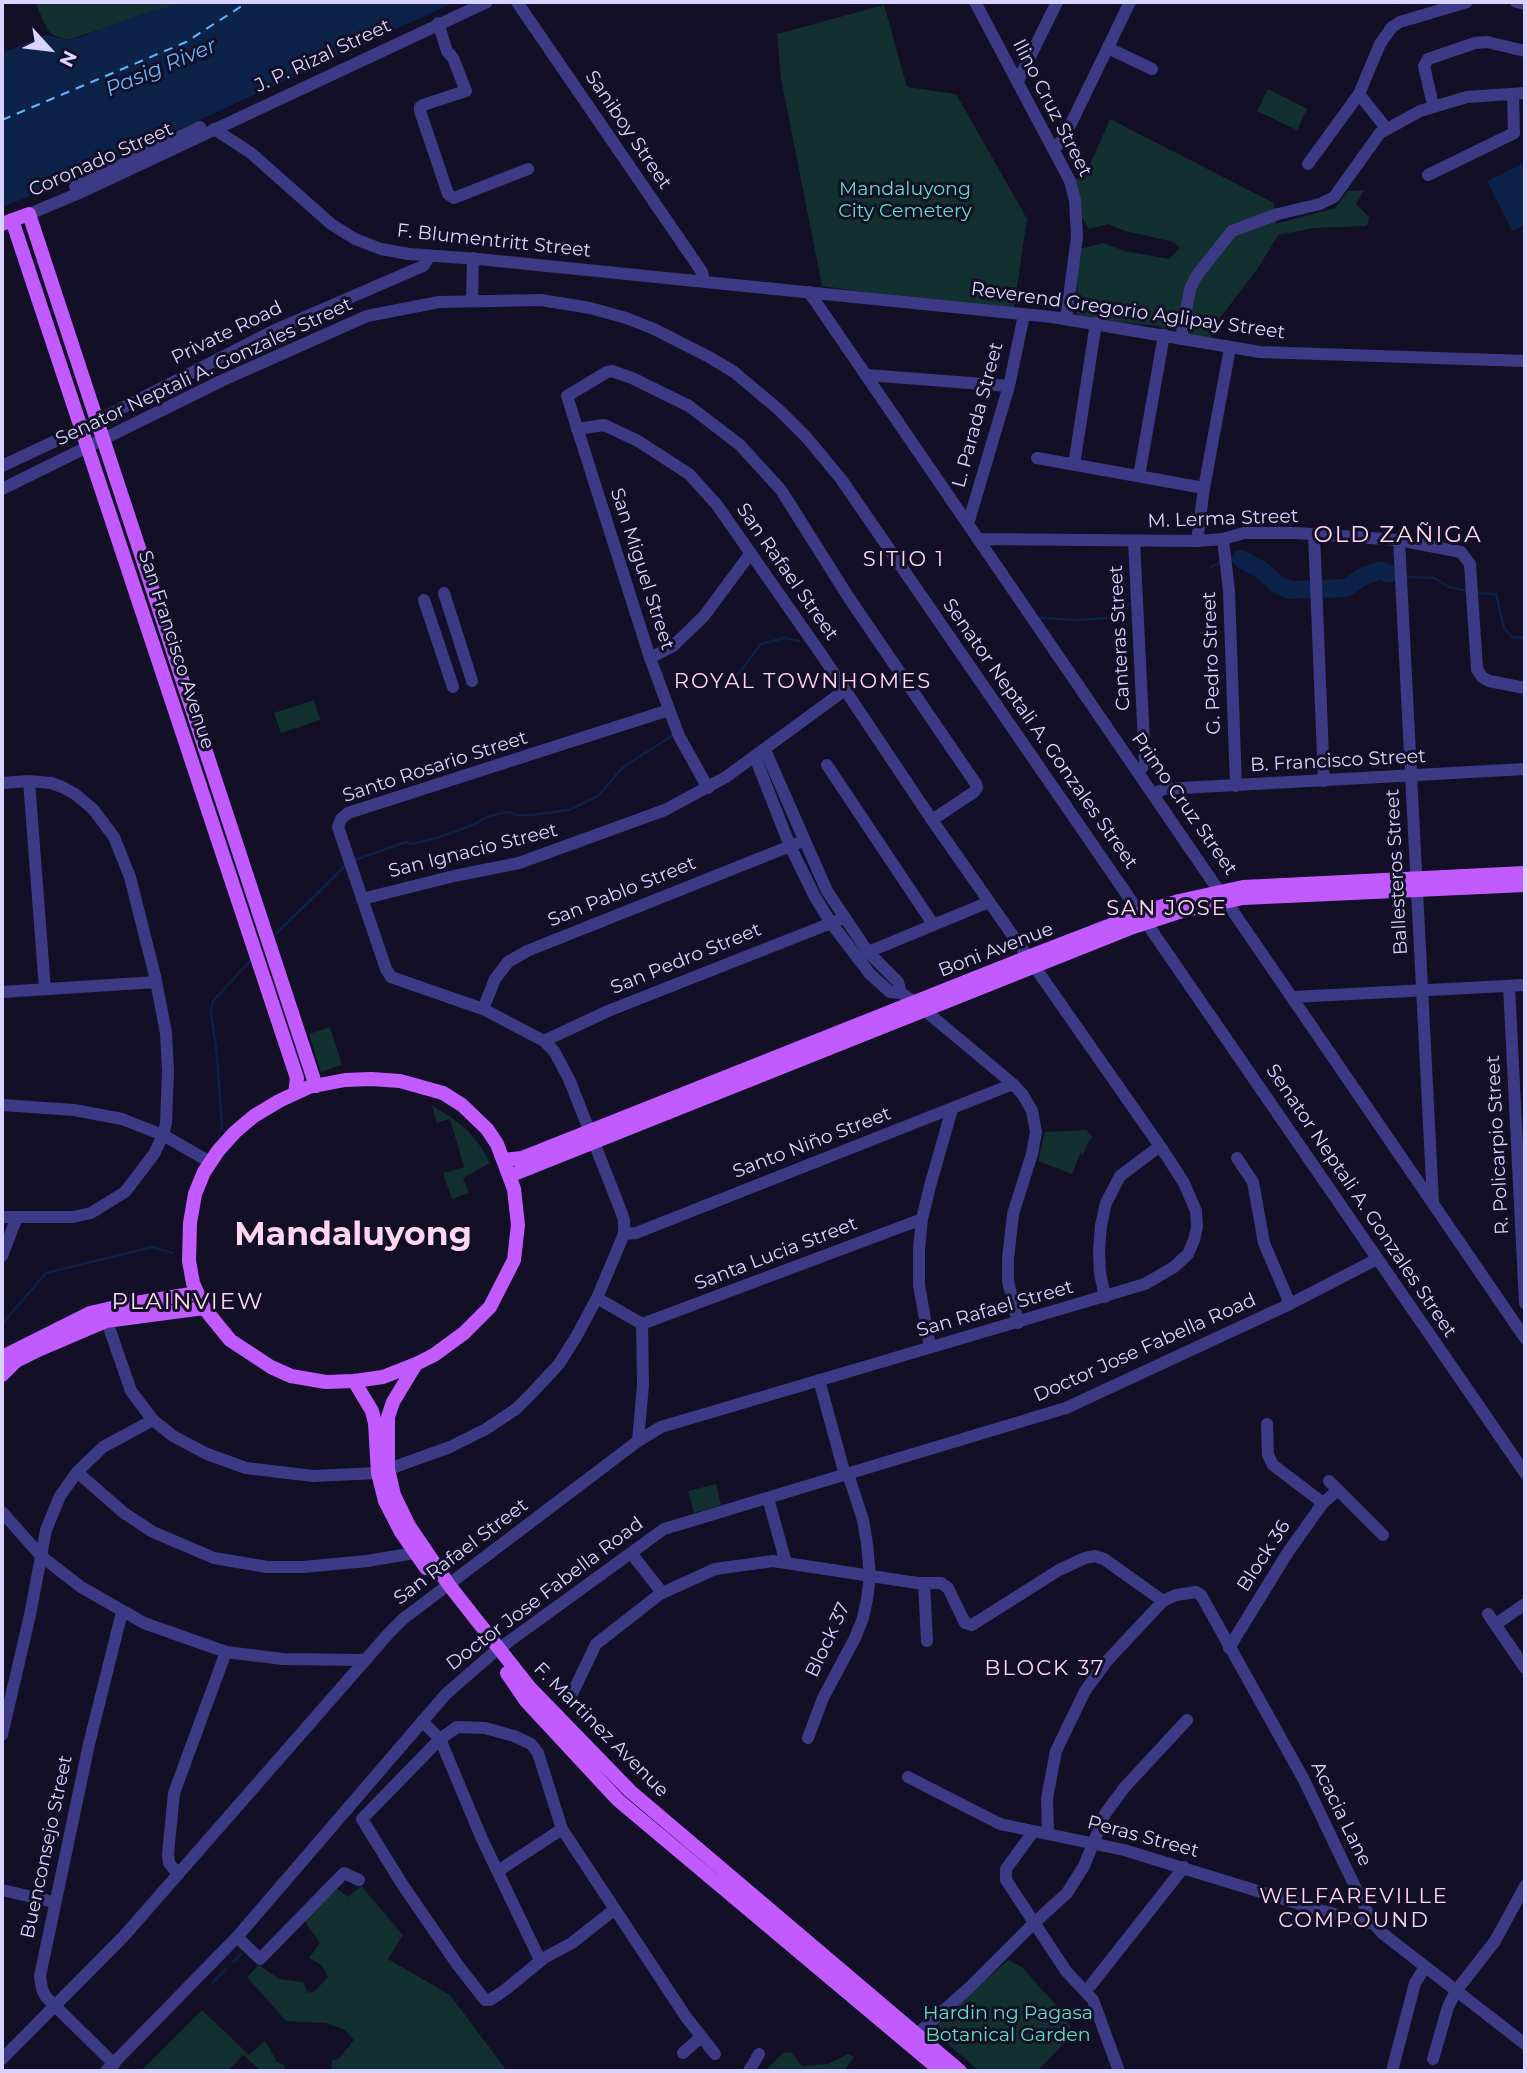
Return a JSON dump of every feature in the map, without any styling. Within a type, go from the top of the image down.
[{"type":"main road","name":"Coronado Street","points":[[7,222],[29,214]]},
{"type":"main road","name":"San Francisco Avenue","points":[[29,214],[316,1086]]},
{"type":"main road","name":"San Francisco Avenue","points":[[7,222],[81,429],[297,1078],[295,1093]]},
{"type":"main road","name":"Boni Avenue","points":[[509,1176],[592,1137],[1143,918],[1224,896],[1243,898],[1416,885],[1525,873]]},
{"type":"main road","name":"Boni Avenue","points":[[1416,885],[1525,885]]},
{"type":"main road","points":[[371,1079],[400,1081],[443,1093],[462,1105],[487,1129],[497,1144],[514,1189],[518,1225],[514,1260],[489,1307],[464,1333],[434,1355],[383,1377],[354,1381],[308,1380],[271,1367],[230,1340],[204,1308],[197,1293],[189,1261],[190,1223],[195,1194],[210,1162],[234,1132],[244,1124],[295,1093],[316,1086],[345,1080],[371,1079]]},
{"type":"main road","name":"Boni Avenue","points":[[503,1160],[522,1158],[592,1137]]},
{"type":"main road","points":[[2,1357],[63,1325],[197,1293]]},
{"type":"main road","points":[[2,1375],[16,1361],[104,1315],[204,1308]]},
{"type":"main road","name":"F. Martinez Avenue","points":[[383,1471],[388,1416],[393,1402],[416,1364]]},
{"type":"main road","name":"F. Martinez Avenue","points":[[354,1381],[372,1411],[383,1471],[419,1551],[497,1651],[630,1791],[917,2040],[960,2071]]},
{"type":"main road","name":"F. Martinez Avenue","points":[[917,2040],[941,2071]]},
{"type":"street","points":[[75,187],[178,136],[393,40],[471,2]]},
{"type":"street","name":"J. P. Rizal Street","points":[[214,129],[487,2]]},
{"type":"street","name":"Saniboy Street","points":[[517,2],[702,272],[704,281]]},
{"type":"street","points":[[1018,82],[1057,2]]},
{"type":"street","points":[[1054,149],[1064,138],[1130,2]]},
{"type":"street","points":[[1308,164],[1359,94],[1380,44],[1392,27],[1400,22],[1467,2]]},
{"type":"street","points":[[1516,2],[1525,4]]},
{"type":"street","name":"Ilino Cruz Street","points":[[980,5],[1070,181],[1075,201],[1077,237],[1066,319]]},
{"type":"street","points":[[438,23],[447,51],[453,58],[466,91],[420,107],[448,194],[454,198],[528,169]]},
{"type":"street","points":[[1433,105],[1424,66],[1428,59],[1475,43],[1487,42],[1525,51]]},
{"type":"street","points":[[1108,48],[1152,69]]},
{"type":"street","points":[[1359,94],[1386,128]]},
{"type":"street","points":[[1181,339],[1190,289],[1232,231],[1278,214],[1320,204],[1334,197],[1374,140],[1386,128],[1433,105],[1468,97],[1519,94],[1514,133],[1428,175]]},
{"type":"street","name":"F. Blumentritt Street","points":[[214,129],[251,153],[344,233],[381,249],[809,292]]},
{"type":"street","name":"Coronado Street","points":[[29,214],[214,129]]},
{"type":"street","name":"Private Road","points":[[2,466],[81,429],[275,330],[423,266],[430,256]]},
{"type":"street","points":[[472,301],[473,258]]},
{"type":"street","name":"Reverend Gregorio Aglipay Street","points":[[809,292],[1066,319],[1260,352],[1525,361]]},
{"type":"street","name":"Primo Cruz Street","points":[[809,292],[1038,629],[1524,1331]]},
{"type":"street","name":"Senator Neptali A. Gonzales Street","points":[[2,489],[221,381],[367,316],[439,302],[541,300],[590,308],[626,318],[709,357],[734,372],[778,409],[807,438],[841,479],[1525,1473]]},
{"type":"street","name":"L. Parada Street","points":[[968,524],[1009,387],[1024,315]]},
{"type":"street","points":[[1074,465],[1096,323]]},
{"type":"street","points":[[1139,476],[1164,335]]},
{"type":"street","points":[[1198,541],[1204,488],[1230,348]]},
{"type":"street","name":"San Miguel Street","points":[[708,788],[677,731],[650,658],[567,396],[607,372],[612,371],[632,378],[689,406],[740,445],[782,490],[849,598],[976,783],[974,792],[932,820]]},
{"type":"street","points":[[867,375],[1009,387]]},
{"type":"street","name":"San Rafael Street","points":[[2,2059],[124,1936],[364,1660],[403,1619],[638,1441],[661,1427],[1145,1284],[1162,1276],[1188,1254],[1194,1240],[1196,1211],[1184,1183],[1160,1146],[702,488],[669,459],[604,425],[577,429]]},
{"type":"street","points":[[1037,458],[1204,488]]},
{"type":"street","name":"M. Lerma Street","points":[[978,539],[1198,541],[1223,539],[1244,533],[1314,534],[1399,540],[1461,552],[1470,564],[1476,669],[1489,681],[1525,688]]},
{"type":"street","points":[[1314,534],[1324,781]]},
{"type":"street","name":"G. Pedro Street","points":[[1223,539],[1229,591],[1236,786]]},
{"type":"street","name":"Ballesteros Street","points":[[1399,540],[1433,1202]]},
{"type":"street","name":"Canteras Street","points":[[1135,541],[1145,764],[1139,773]]},
{"type":"street","points":[[650,658],[673,646],[704,616],[750,554]]},
{"type":"street","points":[[444,593],[472,681]]},
{"type":"street","points":[[424,600],[453,687]]},
{"type":"street","name":"San Ignacio Street","points":[[362,899],[528,860],[651,817],[708,788],[845,690]]},
{"type":"street","name":"Santo Rosario Street","points":[[624,1234],[619,1206],[562,1063],[544,1041],[483,1009],[391,977],[338,827],[341,819],[348,813],[669,710]]},
{"type":"street","points":[[760,753],[816,870],[844,918],[868,951],[898,982],[901,993]]},
{"type":"street","points":[[760,753],[790,846],[831,923],[870,974],[890,992],[901,993],[921,1007],[1013,1084],[1032,1111],[1036,1132],[1013,1214],[1008,1259],[1008,1281],[1018,1323]]},
{"type":"street","points":[[827,765],[933,924]]},
{"type":"street","name":"B. Francisco Street","points":[[1154,794],[1164,789],[1525,769]]},
{"type":"street","points":[[29,781],[46,989]]},
{"type":"street","points":[[2,783],[51,783],[75,794],[93,809],[114,837],[130,877],[156,982],[168,1059],[168,1097],[163,1135],[141,1174],[125,1192],[91,1213],[73,1217],[2,1217]]},
{"type":"street","name":"San Pablo Street","points":[[483,1009],[495,979],[508,962],[527,951],[803,841]]},
{"type":"street","points":[[868,951],[989,902]]},
{"type":"street","name":"San Pedro Street","points":[[544,1041],[607,1011],[844,918]]},
{"type":"street","points":[[2,992],[156,982]]},
{"type":"street","points":[[1293,997],[1525,985]]},
{"type":"street","name":"R. Policarpio Street","points":[[1509,986],[1525,1303]]},
{"type":"street","name":"Santo Niño Street","points":[[624,1234],[636,1233],[1013,1084]]},
{"type":"street","points":[[2,1105],[74,1110],[122,1119],[163,1135],[210,1162]]},
{"type":"street","points":[[930,1347],[919,1285],[922,1219],[952,1109]]},
{"type":"street","points":[[1105,1297],[1099,1253],[1106,1203],[1120,1176],[1160,1146]]},
{"type":"street","points":[[1237,1158],[1253,1182],[1264,1242],[1290,1304]]},
{"type":"street","points":[[2,1256],[17,1217]]},
{"type":"street","name":"Santa Lucia Street","points":[[642,1324],[922,1219]]},
{"type":"street","points":[[104,1315],[131,1391],[153,1420],[173,1436],[207,1454],[246,1468],[313,1476],[383,1471],[450,1447],[486,1429],[516,1409],[559,1364],[576,1337],[597,1298],[624,1234]]},
{"type":"street","name":"Doctor Jose Fabella Road","points":[[110,2068],[237,1937],[446,1695],[497,1651],[663,1529],[1066,1409],[1290,1304],[1377,1259]]},
{"type":"street","points":[[597,1298],[642,1324],[643,1385],[638,1441]]},
{"type":"street","name":"Block 37","points":[[808,1738],[823,1698],[863,1618],[870,1576],[863,1520],[819,1380]]},
{"type":"street","points":[[2,1735],[41,1556],[52,1513],[60,1496],[77,1472],[103,1447],[153,1420]]},
{"type":"street","points":[[1267,1424],[1268,1455],[1273,1465],[1323,1503]]},
{"type":"street","points":[[77,1472],[124,1513],[153,1532],[214,1558],[267,1567],[303,1567],[419,1551]]},
{"type":"street","name":"Block 36","points":[[1229,1648],[1288,1552],[1334,1485],[1383,1535]]},
{"type":"street","points":[[768,1498],[786,1563]]},
{"type":"street","points":[[3,1519],[41,1556],[81,1587],[122,1612],[163,1631],[226,1653],[283,1659],[364,1660]]},
{"type":"street","points":[[631,1553],[660,1590],[660,1594]]},
{"type":"street","points":[[571,1696],[596,1644],[660,1594],[715,1569],[773,1561],[945,1584],[965,1623],[972,1625],[1059,1570],[1095,1556],[1104,1559],[1163,1601],[1105,1662],[1073,1714],[1056,1751],[1049,1779],[1046,1798],[1048,1833]]},
{"type":"street","points":[[924,1583],[927,1642]]},
{"type":"street","name":"Acacia Lane","points":[[1163,1601],[1176,1595],[1196,1592],[1201,1595],[1304,1780],[1372,1922],[1382,1933],[1525,2044]]},
{"type":"street","points":[[1525,1604],[1492,1619],[1525,1668]]},
{"type":"street","name":"Buenconsejo Street","points":[[110,2068],[54,2006],[42,1989],[40,1976],[89,1744],[122,1612]]},
{"type":"street","points":[[178,1874],[169,1863],[168,1854],[174,1793],[226,1653]]},
{"type":"street","points":[[917,2040],[1067,1893],[1076,1880],[1105,1814],[1124,1788],[1187,1720]]},
{"type":"street","points":[[422,1721],[440,1739],[540,1960]]},
{"type":"street","points":[[615,1909],[572,1943],[540,1960],[490,2000],[483,1998],[402,1884],[362,1819],[440,1739],[461,1726],[485,1728],[531,1744],[538,1753],[562,1829],[715,2054]]},
{"type":"street","name":"Peras Street","points":[[908,1777],[1000,1824],[1092,1842],[1184,1867],[1316,1909],[1372,1922]]},
{"type":"street","points":[[498,1871],[562,1829]]},
{"type":"street","points":[[1033,1832],[1006,1869],[1005,1877],[1066,1972],[1093,2000],[1119,2071]]},
{"type":"street","points":[[1091,1985],[1184,1867]]},
{"type":"street","points":[[237,1937],[260,1959],[344,1873],[359,1881]]},
{"type":"street","points":[[1433,2059],[1448,2007],[1495,1941],[1525,1886]]},
{"type":"street","points":[[2,1890],[54,1902]]},
{"type":"street","points":[[1392,2071],[1415,1983],[1425,1967]]},
{"type":"street","points":[[682,2053],[701,2037]]},
{"type":"street","points":[[749,2071],[759,2054]]},
{"type":"green space","points":[[35,2],[186,2],[67,40],[53,35],[47,29]]},
{"type":"green space","name":"Mandaluyong City Cemetery","points":[[884,5],[907,87],[956,94],[1027,219],[1014,308],[822,286],[781,78],[777,34]]},
{"type":"green space","points":[[1268,89],[1307,109],[1297,130],[1257,111]]},
{"type":"green space","points":[[1110,119],[1274,203],[1276,224],[1335,208],[1348,191],[1364,190],[1356,204],[1369,217],[1367,226],[1313,228],[1278,235],[1258,268],[1220,318],[1210,339],[1157,326],[1104,320],[1080,321],[1075,309],[1077,285],[1067,267],[1072,251],[1103,243],[1125,251],[1169,259],[1180,248],[1174,242],[1125,231],[1108,224],[1089,229],[1082,218],[1073,179],[1084,178]]},
{"type":"green space","points":[[314,700],[320,720],[281,733],[274,713]]},
{"type":"green space","points":[[330,1027],[342,1065],[321,1072],[309,1034]]},
{"type":"green space","points":[[432,1106],[468,1131],[490,1163],[463,1178],[469,1193],[452,1199],[443,1173],[464,1167],[450,1119],[437,1123]]},
{"type":"green space","points":[[1086,1130],[1093,1137],[1083,1155],[1080,1154],[1072,1174],[1038,1161],[1045,1132]]},
{"type":"green space","points":[[716,1484],[721,1505],[694,1513],[688,1491]]},
{"type":"green space","points":[[361,1886],[403,1935],[388,1959],[450,1995],[507,2071],[331,2071],[332,2060],[339,2059],[354,2040],[345,2030],[326,2023],[286,2021],[247,1977],[259,1965],[279,1979],[303,1982],[308,1993],[315,1991],[328,1977],[322,1965],[309,1958],[320,1943],[303,1919],[335,1887],[348,1897]]},
{"type":"green space","name":"Hardin ng Pagasa Botanical Garden","points":[[1008,1960],[1022,1967],[1062,2012],[1074,2033],[1037,2071],[979,2071],[931,2029]]},
{"type":"green space","points":[[202,2010],[249,2055],[265,2041],[277,2062],[284,2065],[285,2071],[261,2071],[243,2055],[228,2071],[141,2071]]},
{"type":"green space","points":[[791,2052],[802,2066],[828,2064],[848,2054],[854,2057],[844,2071],[765,2071],[783,2053]]},
{"type":"water","name":"Pasig River","points":[[186,2],[455,2],[61,184],[2,207],[2,53],[46,35],[67,40],[77,38],[150,11]]},
{"type":"water","points":[[1525,162],[1525,225],[1512,231],[1487,181]]},
{"type":"waterway","points":[[1231,560],[1241,559]]},
{"type":"waterway","points":[[1241,559],[1263,571],[1278,585],[1291,590],[1346,588],[1364,576],[1381,570],[1389,574]]},
{"type":"waterway","points":[[1211,567],[1221,562]]},
{"type":"waterway","points":[[1406,577],[1434,578],[1449,587],[1467,591]]},
{"type":"waterway","points":[[1477,593],[1496,594],[1504,628],[1512,637],[1525,638]]},
{"type":"waterway","points":[[1040,618],[1108,618],[1133,602]]},
{"type":"waterway","points":[[735,678],[761,644],[784,638],[799,641]]},
{"type":"waterway","points":[[355,860],[406,842],[412,844],[437,838],[489,816],[508,812],[515,815],[532,815],[569,810],[598,796],[622,768],[673,735]]},
{"type":"waterway","points":[[276,934],[346,865]]},
{"type":"waterway","points":[[222,1129],[211,1012],[213,1001],[252,959]]},
{"type":"waterway","points":[[2,1324],[46,1273],[152,1247],[173,1253]]},
{"type":"waterway","points":[[233,1962],[241,1954]]},
{"type":"waterway","points":[[213,1982],[227,1968]]},
{"type":"ferry route","points":[[2,120],[186,42],[248,2]]},
{"type":"district","name":"OLD ZAÑIGA","points":[[1398,535]]},
{"type":"district","name":"SITIO 1","points":[[904,560]]},
{"type":"district","name":"ROYAL TOWNHOMES","points":[[803,682]]},
{"type":"district","name":"SAN JOSE","points":[[1167,909]]},
{"type":"district","name":"Mandaluyong","points":[[353,1235]]},
{"type":"district","name":"PLAINVIEW","points":[[188,1302]]},
{"type":"district","name":"BLOCK 37","points":[[1045,1669]]},
{"type":"district","name":"WELFAREVILLE COMPOUND","points":[[1354,1909]]}]
